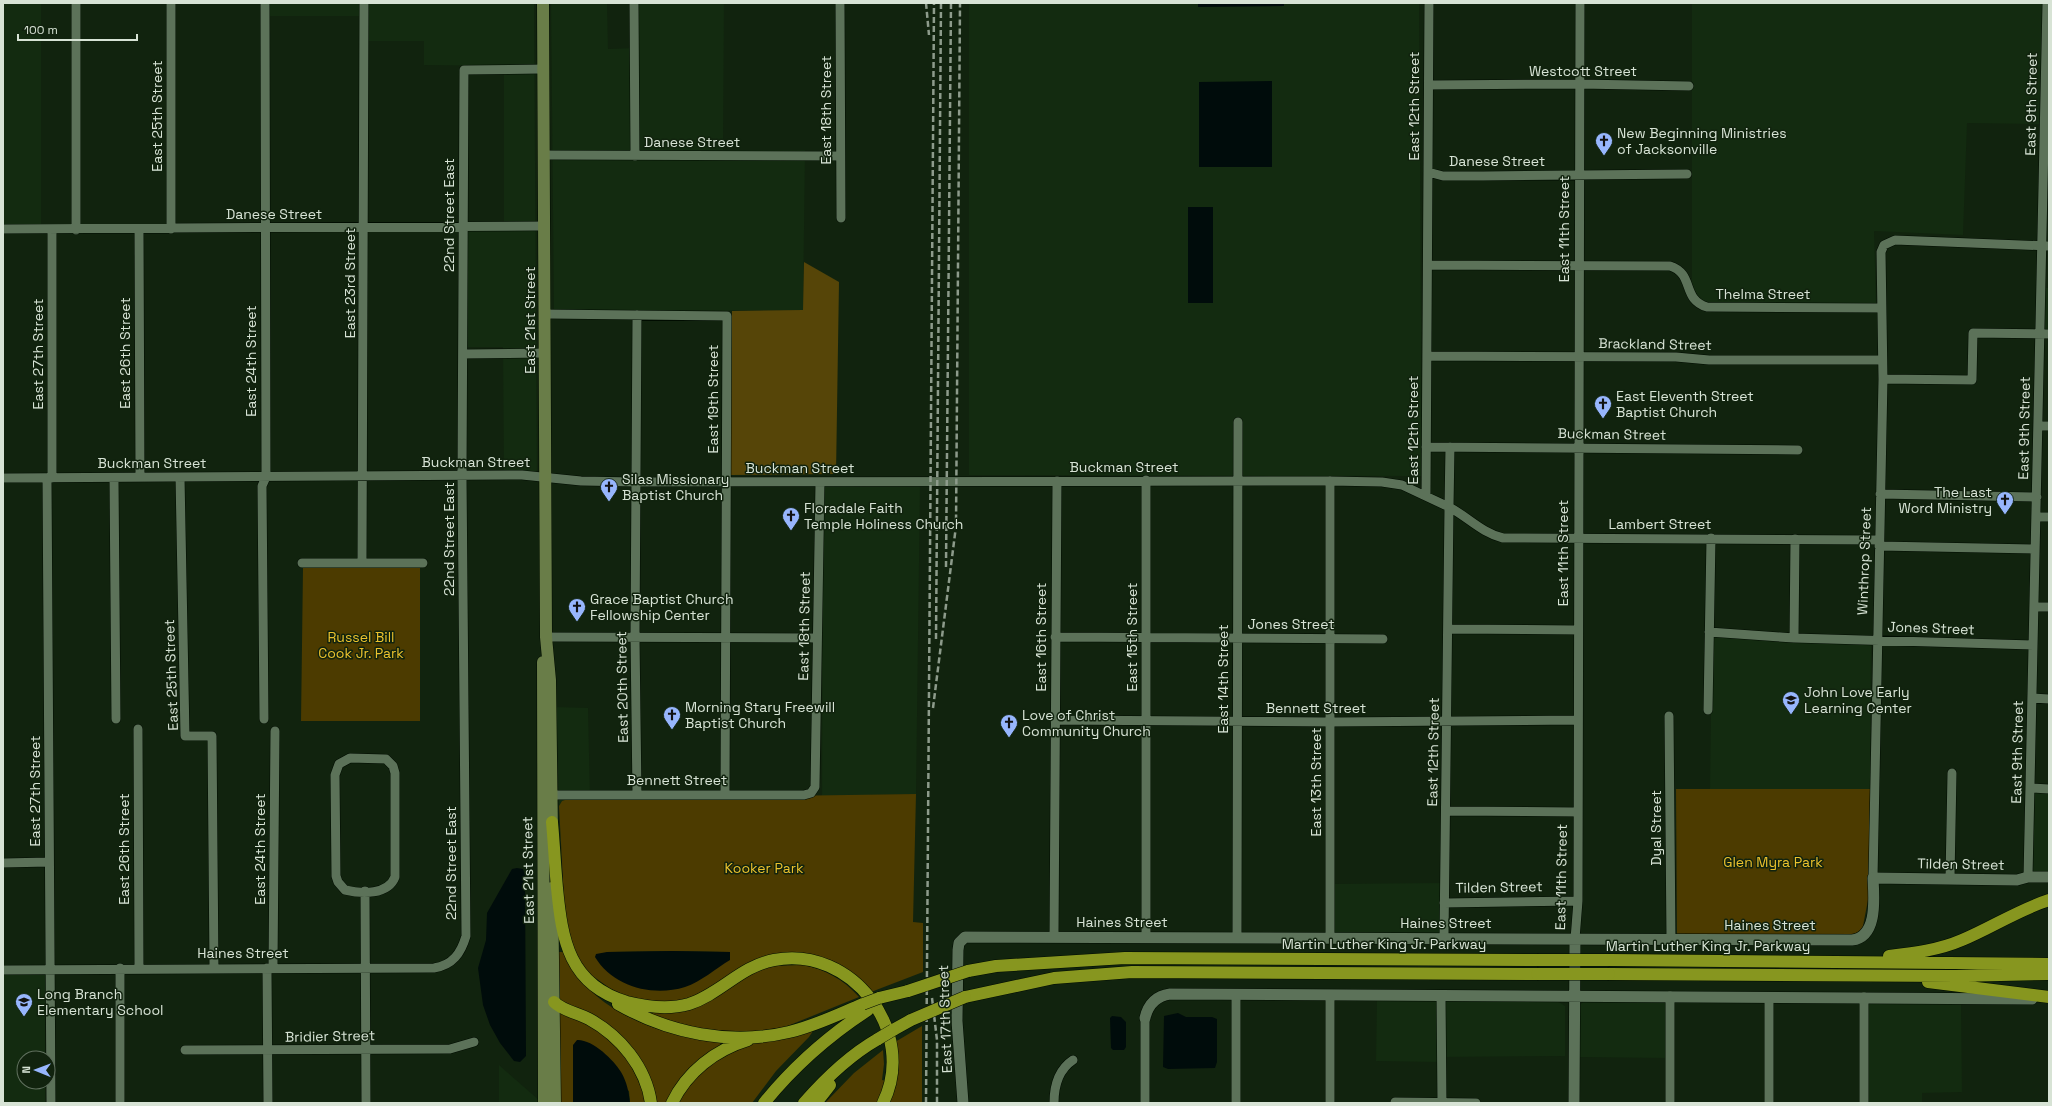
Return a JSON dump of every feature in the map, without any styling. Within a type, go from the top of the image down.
[{"type":"highway","points":[[552,822],[561,929],[566,947],[576,966],[588,981],[617,1004],[636,1014],[670,1028],[712,1036],[762,1036],[787,1032],[865,1007]]},
{"type":"highway","points":[[1828,962],[1913,953],[1944,946],[1965,939],[2024,910],[2049,900]]},
{"type":"highway","name":"Martin Luther King Jr. Parkway","points":[[865,1007],[881,1000],[968,971],[996,966],[1125,958],[2049,964]]},
{"type":"highway","points":[[603,992],[620,1000],[655,1008],[671,1007],[688,1004],[703,999],[746,971],[775,960],[794,959],[830,967],[849,978],[864,991],[874,1003],[887,1026],[891,1038],[893,1072],[888,1093],[883,1103]]},
{"type":"highway","name":"Martin Luther King Jr. Parkway","points":[[804,1103],[828,1078],[877,1040],[912,1020],[965,997],[1054,978],[1132,972],[1886,976],[2049,974]]},
{"type":"highway","points":[[1886,976],[2049,998]]},
{"type":"highway","points":[[554,1002],[558,1006],[588,1019],[606,1029],[618,1041],[638,1067],[646,1083],[651,1103]]},
{"type":"highway","points":[[764,1103],[799,1063],[865,1007]]},
{"type":"highway","points":[[672,1103],[686,1081],[711,1057],[724,1049],[762,1036]]},
{"type":"highway","points":[[816,1103],[840,1073],[877,1040]]},
{"type":"main road","name":"East 21st Street","points":[[543,3],[546,637],[542,685],[547,795],[544,1103]]},
{"type":"main road","name":"East 21st Street","points":[[547,795],[552,822],[555,1103]]},
{"type":"street","points":[[76,3],[76,230]]},
{"type":"street","name":"East 25th Street","points":[[171,3],[171,229]]},
{"type":"street","name":"East 24th Street","points":[[264,718],[262,486],[266,477],[265,3]]},
{"type":"street","name":"East 23rd Street","points":[[362,563],[362,476],[364,469],[364,3]]},
{"type":"street","points":[[634,3],[635,156]]},
{"type":"street","name":"East 18th Street","points":[[840,3],[841,218]]},
{"type":"street","name":"East 12th Street","points":[[1429,3],[1426,495],[1449,507],[1444,938]]},
{"type":"street","name":"East 11th Street","points":[[1574,1103],[1575,939],[1578,901],[1580,3]]},
{"type":"street","name":"East 9th Street","points":[[2028,877],[2038,426],[2045,334],[2047,3]]},
{"type":"street","name":"22nd Street East","points":[[466,936],[462,476],[464,70],[543,69]]},
{"type":"street","name":"Westcott Street","points":[[1429,85],[1580,84],[1689,86]]},
{"type":"street","name":"Danese Street","points":[[544,155],[840,156]]},
{"type":"street","name":"Danese Street","points":[[1428,172],[1443,176],[1687,174]]},
{"type":"street","name":"Danese Street","points":[[3,229],[76,230],[544,226]]},
{"type":"street","name":"East 26th Street","points":[[139,229],[140,477]]},
{"type":"street","name":"East 27th Street","points":[[51,1103],[49,862],[52,230]]},
{"type":"street","name":"Winthrop Street","points":[[1873,878],[1876,640],[1882,379],[1880,258],[1884,245],[1895,240],[2045,246]]},
{"type":"street","name":"Thelma Street","points":[[1428,265],[1670,266],[1677,268],[1684,274],[1692,297],[1697,302],[1707,307],[1881,308]]},
{"type":"street","points":[[545,314],[637,315]]},
{"type":"street","name":"East 19th Street","points":[[637,315],[727,316],[725,794]]},
{"type":"street","name":"East 20th Street","points":[[637,315],[635,482],[637,794]]},
{"type":"street","points":[[1882,379],[1972,380],[1973,333],[2045,334]]},
{"type":"street","points":[[463,354],[545,353]]},
{"type":"street","name":"Brackland Street","points":[[1427,356],[1676,357],[1717,360],[1881,360]]},
{"type":"street","name":"East 14th Street","points":[[1236,937],[1238,422]]},
{"type":"street","points":[[2038,426],[2049,426]]},
{"type":"street","name":"Buckman Street","points":[[1426,447],[1579,447],[1798,450]]},
{"type":"street","points":[[1449,507],[1450,447]]},
{"type":"street","name":"Buckman Street","points":[[3,478],[522,475],[581,481],[635,482],[1146,480],[1330,481],[1389,482],[1412,488],[1426,495]]},
{"type":"street","name":"East 25th Street","points":[[180,477],[185,736],[212,736],[214,968]]},
{"type":"street","points":[[114,478],[116,719]]},
{"type":"street","name":"East 15th Street","points":[[1146,480],[1146,937]]},
{"type":"street","name":"East 16th Street","points":[[1054,936],[1057,481]]},
{"type":"street","name":"East 13th Street","points":[[1330,481],[1330,938]]},
{"type":"street","name":"East 18th Street","points":[[811,793],[815,787],[820,482]]},
{"type":"street","points":[[1880,494],[2037,497]]},
{"type":"street","name":"Lambert Street","points":[[1449,507],[1461,513],[1490,535],[1503,538],[1795,539],[2035,549]]},
{"type":"street","points":[[2036,517],[2049,517]]},
{"type":"street","points":[[1708,710],[1711,538]]},
{"type":"street","points":[[1794,638],[1795,539]]},
{"type":"street","points":[[302,563],[423,563]]},
{"type":"street","points":[[2034,607],[2049,607]]},
{"type":"street","points":[[1448,630],[1578,630]]},
{"type":"street","name":"Jones Street","points":[[1709,632],[1794,638],[2033,645]]},
{"type":"street","points":[[546,637],[817,638]]},
{"type":"street","name":"Jones Street","points":[[1055,637],[1383,639]]},
{"type":"street","points":[[2032,698],[2049,699]]},
{"type":"street","name":"Dyal Street","points":[[1669,716],[1671,939]]},
{"type":"street","name":"Bennett Street","points":[[1055,720],[1330,722],[1578,720]]},
{"type":"street","name":"East 26th Street","points":[[138,729],[139,968]]},
{"type":"street","name":"East 24th Street","points":[[268,1103],[267,1050],[275,731]]},
{"type":"street","points":[[350,758],[380,758],[390,763],[394,773],[395,877],[393,882],[385,890],[365,891],[345,890],[338,882],[336,876],[335,775],[339,764],[350,758]]},
{"type":"street","points":[[1950,878],[1952,773]]},
{"type":"street","points":[[2031,788],[2049,789]]},
{"type":"street","name":"Bennett Street","points":[[547,795],[804,795],[811,793]]},
{"type":"street","points":[[1446,811],[1578,812]]},
{"type":"street","points":[[3,862],[49,862]]},
{"type":"street","name":"Tilden Street","points":[[1873,878],[2016,880],[2028,877],[2049,877]]},
{"type":"street","name":"Haines Street","points":[[965,937],[1054,936],[1859,940],[1864,937],[1870,928],[1873,878]]},
{"type":"street","points":[[365,891],[366,1103]]},
{"type":"street","name":"Tilden Street","points":[[1444,903],[1578,901]]},
{"type":"street","name":"Haines Street","points":[[3,970],[441,967],[457,956],[462,948],[466,936]]},
{"type":"street","name":"East 17th Street","points":[[963,1103],[957,1021],[958,950],[959,943],[965,937]]},
{"type":"street","points":[[120,968],[120,1103]]},
{"type":"street","points":[[544,986],[554,1002]]},
{"type":"street","points":[[1145,1103],[1145,1018],[1149,1006],[1164,995],[2049,998]]},
{"type":"street","points":[[1236,995],[1236,1103]]},
{"type":"street","points":[[1330,995],[1330,1103]]},
{"type":"street","points":[[1441,995],[1442,1103]]},
{"type":"street","points":[[1670,996],[1670,1103]]},
{"type":"street","points":[[1769,996],[1769,1103]]},
{"type":"street","points":[[1864,997],[1864,1103]]},
{"type":"street","name":"Bridier Street","points":[[185,1050],[450,1049],[474,1042]]},
{"type":"street","points":[[1054,1103],[1055,1089],[1060,1075],[1066,1066],[1073,1060]]},
{"type":"street","points":[[1395,1102],[1476,1103]]},
{"type":"shaded area","points":[[3,3],[41,3],[41,225],[3,225]]},
{"type":"shaded area","points":[[270,3],[534,3],[537,479],[504,479],[503,347],[466,347],[466,231],[504,230],[504,66],[424,65],[424,41],[368,41],[368,16],[270,16]]},
{"type":"shaded area","points":[[551,3],[607,3],[608,49],[637,48],[637,3],[724,3],[723,150],[805,150],[803,310],[554,311]]},
{"type":"shaded area","points":[[969,3],[1419,3],[1422,476],[969,475]]},
{"type":"shaded area","points":[[1198,3],[1284,3],[1284,6],[1198,7]]},
{"type":"shaded area","points":[[1692,3],[2049,3],[2040,124],[1967,123],[1963,235],[1874,231],[1876,304],[1712,305],[1700,299],[1692,288]]},
{"type":"shaded area","points":[[1272,81],[1272,167],[1199,167],[1199,82]]},
{"type":"shaded area","points":[[1188,207],[1213,207],[1213,303],[1188,303]]},
{"type":"shaded area","points":[[804,262],[839,282],[836,474],[730,475],[732,311],[803,310]]},
{"type":"shaded area","points":[[2045,288],[2049,288],[2049,331],[2044,331]]},
{"type":"shaded area","points":[[823,485],[920,485],[916,794],[822,796]]},
{"type":"shaded area","name":"John Love Early Learning Center","points":[[1712,636],[1871,642],[1870,789],[1710,789]]},
{"type":"shaded area","points":[[556,707],[588,708],[590,799],[562,801],[559,806]]},
{"type":"shaded area","points":[[2035,785],[2049,785],[2049,874],[2033,874]]},
{"type":"shaded area","points":[[512,869],[523,869],[525,875],[526,1056],[520,1062],[514,1061],[500,1043],[490,1025],[483,1005],[478,968],[486,940],[487,913]]},
{"type":"shaded area","points":[[1440,883],[1440,934],[1334,933],[1334,884]]},
{"type":"shaded area","points":[[607,952],[730,952],[730,960],[691,985],[673,990],[660,991],[647,990],[623,982],[612,976],[595,957],[596,954]]},
{"type":"shaded area","name":"Long Branch Elementary School","points":[[3,975],[45,975],[45,1050],[16,1050],[16,1090],[45,1090],[45,1103],[3,1103]]},
{"type":"shaded area","points":[[1377,999],[1557,1001],[1565,1006],[1565,1056],[1437,1057],[1437,1062],[1376,1061]]},
{"type":"shaded area","points":[[1585,1000],[1665,1001],[1665,1058],[1579,1057],[1579,1006]]},
{"type":"shaded area","points":[[1868,1001],[1961,1002],[1962,1092],[1922,1093],[1922,1103],[1868,1103]]},
{"type":"shaded area","points":[[1178,1013],[1186,1017],[1212,1017],[1217,1019],[1217,1062],[1215,1068],[1168,1069],[1163,1067],[1164,1016]]},
{"type":"shaded area","points":[[1112,1016],[1121,1017],[1126,1022],[1126,1047],[1124,1050],[1113,1050],[1111,1048],[1110,1018]]},
{"type":"shaded area","points":[[577,1040],[589,1043],[596,1047],[608,1056],[618,1067],[625,1080],[630,1103],[573,1103],[573,1045]]},
{"type":"shaded area","points":[[499,1065],[540,1101],[540,1103],[499,1103]]},
{"type":"green space","name":"Russel Bill Cook Jr. Park","points":[[303,568],[420,568],[420,721],[301,721]]},
{"type":"green space","name":"Glen Myra Park","points":[[1676,789],[1870,789],[1868,900],[1862,931],[1850,935],[1677,934]]},
{"type":"green space","name":"Kooker Park","points":[[916,794],[913,922],[923,923],[923,972],[871,992],[850,973],[771,958],[769,955],[738,969],[708,990],[681,1002],[638,1002],[611,989],[594,977],[592,979],[584,968],[569,930],[567,930],[565,919],[559,806],[562,801],[568,799]],"holes":[[[608,952],[730,952],[595,957]]]},
{"type":"green space","points":[[559,952],[563,952],[575,973],[590,990],[608,1005],[628,1017],[673,1034],[720,1042],[721,1047],[666,1103],[654,1103],[639,1061],[559,1000]]},
{"type":"green space","points":[[803,965],[834,976],[847,985],[859,997],[785,1027],[732,1035],[690,1031],[646,1012],[656,1013],[770,966]]},
{"type":"green space","points":[[559,1011],[591,1024],[602,1031],[611,1040],[626,1058],[638,1079],[647,1103],[630,1103],[629,1091],[573,1045],[573,1103],[561,1103]]},
{"type":"green space","points":[[922,1026],[922,1103],[887,1103],[895,1072],[899,1071],[895,1042]]},
{"type":"green space","points":[[812,1027],[813,1031],[809,1037],[776,1071],[752,1103],[675,1103],[700,1071],[746,1044]]},
{"type":"green space","points":[[883,1050],[884,1064],[882,1080],[886,1081],[879,1103],[825,1103],[854,1073]]},
{"type":"railway","points":[[926,3],[929,35]]},
{"type":"railway","points":[[926,1103],[934,3]]},
{"type":"railway","points":[[936,639],[941,3]]},
{"type":"railway","points":[[946,567],[951,3]]},
{"type":"railway","points":[[933,708],[956,526],[960,3]]},
{"type":"railway","points":[[932,998],[937,1040],[937,1103]]},
{"type":"place","name":"New Beginning Ministries of Jacksonville","points":[[1604,156]]},
{"type":"place","name":"East Eleventh Street Baptist Church","points":[[1603,419]]},
{"type":"place","name":"Silas Missionary Baptist Church","points":[[609,502]]},
{"type":"place","name":"The Last Word Ministry","points":[[2005,515]]},
{"type":"place","name":"Floradale Faith Temple Holiness Church","points":[[791,531]]},
{"type":"place","name":"Grace Baptist Church Fellowship Center","points":[[577,622]]},
{"type":"place","name":"John Love Early Learning Center","points":[[1791,715]]},
{"type":"place","name":"Morning Stary Freewill Baptist Church","points":[[672,730]]},
{"type":"place","name":"Love of Christ Community Church","points":[[1009,738]]},
{"type":"place","name":"Long Branch Elementary School","points":[[24,1017]]}]
